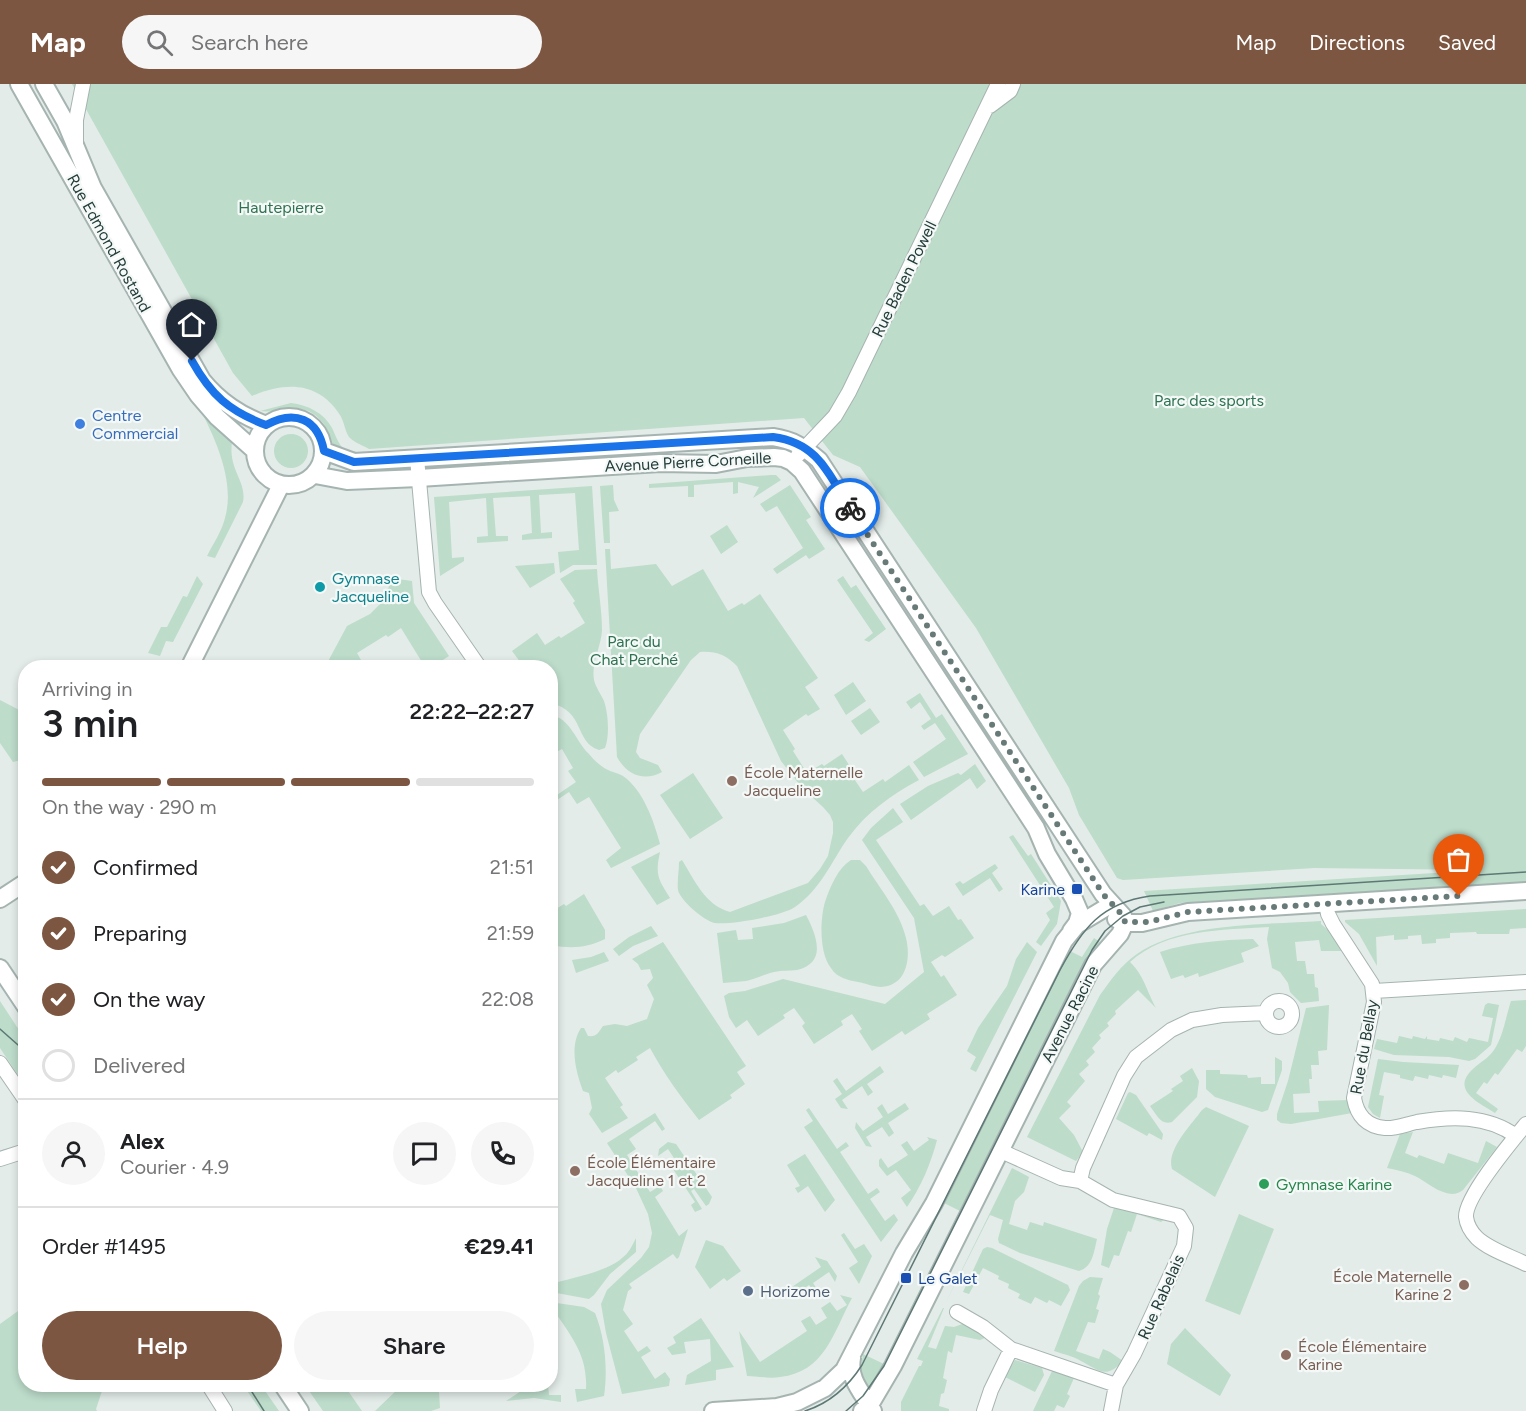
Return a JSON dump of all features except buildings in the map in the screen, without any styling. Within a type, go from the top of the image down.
[{"type":"street","name":"Rue Edmond Rostand","points":[[19,84],[181,370],[217,417],[254,450]]},
{"type":"street","name":"Rue Edmond Rostand","points":[[44,84],[65,121],[93,188],[202,380],[223,402],[243,416],[266,425]]},
{"type":"street","points":[[77,149],[76,120],[83,84]]},
{"type":"street","name":"Rue Baden Powell","points":[[792,462],[835,416],[849,392],[998,84]]},
{"type":"street","points":[[986,109],[1010,91],[1013,84]]},
{"type":"street","points":[[291,416],[304,420],[314,427],[322,438],[324,451],[322,464],[315,475],[293,486],[281,485],[267,478],[257,465],[254,450],[258,436],[266,425],[278,418],[291,416]]},
{"type":"street","name":"Avenue Pierre Corneille","points":[[324,451],[354,462],[773,437],[790,440],[805,448],[819,460],[1103,894],[1107,907],[1123,916],[1125,922]]},
{"type":"street","points":[[417,458],[429,592],[474,660]]},
{"type":"street","name":"Avenue Pierre Corneille","points":[[315,475],[347,481],[660,463],[716,464],[747,458],[783,458],[792,462],[802,471],[1036,828],[1047,854],[1080,913],[1071,931]]},
{"type":"street","points":[[193,660],[281,485]]},
{"type":"street","points":[[713,1411],[777,1407],[797,1402],[825,1388],[838,1377],[852,1358],[904,1253],[934,1203],[1064,941],[1071,931],[1107,907],[1059,844],[1036,828]]},
{"type":"street","points":[[0,899],[18,887]]},
{"type":"street","points":[[1125,922],[1148,922],[1188,912],[1526,891]]},
{"type":"street","name":"Rue du Bellay","points":[[1326,904],[1333,924],[1372,984],[1374,992],[1374,1002],[1354,1098],[1356,1111],[1362,1119],[1376,1126],[1387,1128],[1422,1121],[1483,1120],[1504,1128],[1516,1136]]},
{"type":"street","name":"Avenue Racine","points":[[868,1409],[893,1366],[1093,965],[1120,934],[1125,922]]},
{"type":"street","points":[[0,968],[18,995]]},
{"type":"street","name":"Rue du Bellay","points":[[1374,992],[1526,982]]},
{"type":"street","points":[[1080,1181],[1083,1168],[1124,1076],[1136,1057],[1171,1030],[1192,1020],[1222,1015],[1266,1013]]},
{"type":"street","points":[[0,1063],[18,1089]]},
{"type":"street","points":[[1526,1124],[1472,1196],[1466,1216],[1476,1237],[1487,1246],[1526,1264]]},
{"type":"street","name":"Rue Rabelais","points":[[1001,1151],[1060,1178],[1080,1181],[1113,1200],[1179,1216],[1186,1228],[1184,1246],[1134,1354],[1116,1385],[1111,1411]]},
{"type":"street","points":[[0,1159],[18,1153]]},
{"type":"street","points":[[957,1312],[983,1327],[1011,1349],[1116,1385]]},
{"type":"street","points":[[984,1411],[991,1390],[1011,1349]]},
{"type":"street","points":[[852,1358],[850,1365],[853,1379],[868,1409]]},
{"type":"street","points":[[825,1388],[849,1391],[868,1409]]},
{"type":"street","points":[[213,1392],[225,1411]]},
{"type":"street","points":[[287,1392],[300,1411]]},
{"type":"green space","name":"Parc des sports","points":[[72,84],[1526,84],[1526,882],[1180,903],[1153,911],[1144,891],[1483,870],[1314,868],[1123,880],[1117,878],[1079,815],[1069,788],[976,628],[860,467],[833,455],[804,418],[369,449],[349,437],[341,417],[331,404],[311,390],[277,388],[252,396],[233,373]]},
{"type":"green space","points":[[291,403],[320,414],[329,423],[345,450],[336,449],[323,423],[316,415],[308,411],[293,409],[260,411]]},
{"type":"green space","points":[[201,411],[232,442],[231,452],[244,495],[243,502],[215,558],[207,556],[224,523],[228,491],[223,463]]},
{"type":"green space","points":[[291,434],[303,439],[308,451],[303,463],[291,468],[279,463],[274,451],[279,439]]},
{"type":"green space","points":[[776,475],[781,480],[753,498],[759,487],[738,482],[738,493],[733,494],[733,482],[694,485],[694,497],[688,497],[688,486],[649,488],[649,484]]},
{"type":"green space","points":[[613,485],[614,500],[619,511],[609,512],[610,543],[604,543],[600,486]]},
{"type":"green space","points":[[790,485],[811,517],[806,520],[825,549],[809,559],[806,555],[777,574],[773,569],[803,548],[777,506],[766,512],[760,504]]},
{"type":"green space","points":[[592,486],[597,565],[573,565],[560,573],[558,552],[579,550],[575,493],[539,495],[541,533],[552,532],[552,538],[522,540],[522,535],[532,533],[530,496],[493,498],[496,536],[508,536],[508,541],[477,543],[477,537],[488,536],[486,498],[449,502],[452,558],[464,557],[464,561],[440,576],[434,497]]},
{"type":"green space","points":[[727,525],[738,542],[721,554],[710,536]]},
{"type":"green space","name":"Parc du Chat Perché","points":[[605,549],[610,549],[611,569],[656,564],[672,586],[703,569],[728,611],[742,603],[744,605],[760,594],[818,678],[805,687],[820,709],[808,716],[806,714],[783,730],[807,773],[822,764],[824,766],[842,754],[851,768],[848,770],[863,792],[883,779],[885,782],[909,765],[919,780],[889,798],[863,820],[848,838],[819,884],[795,907],[779,914],[756,919],[715,923],[699,914],[680,894],[678,890],[679,862],[682,860],[707,898],[721,909],[730,912],[808,883],[828,856],[833,822],[830,815],[803,789],[781,761],[737,666],[725,656],[716,653],[700,652],[691,660],[640,734],[636,752],[640,758],[658,765],[662,772],[649,776],[636,775],[621,763],[617,757]]},
{"type":"green space","points":[[554,563],[555,573],[530,588],[515,566]]},
{"type":"green space","points":[[597,569],[602,630],[593,673],[604,701],[608,724],[605,748],[599,750],[586,741],[570,713],[558,706],[558,660],[519,660],[512,651],[537,633],[545,645],[585,623],[573,603],[575,601],[560,579],[575,570]]},
{"type":"green space","points":[[197,576],[203,584],[173,642],[166,641],[160,656],[148,653],[161,627],[167,627],[183,596],[187,597]]},
{"type":"green space","points":[[843,576],[851,588],[856,585],[886,629],[869,642],[864,640],[873,633],[837,580]]},
{"type":"green space","points":[[391,578],[412,581],[414,603],[449,656],[443,660],[421,660],[401,628],[357,653],[361,660],[329,660],[347,626],[370,614],[387,594]]},
{"type":"green space","points":[[853,682],[866,701],[846,715],[834,695]]},
{"type":"green space","points":[[920,693],[936,718],[942,714],[968,754],[924,777],[913,762],[946,739],[935,723],[924,730],[921,726],[931,719],[920,702],[911,709],[906,702]]},
{"type":"green space","points":[[0,700],[18,709],[18,761],[13,762],[0,743]]},
{"type":"green space","points":[[870,708],[880,722],[861,735],[851,721]]},
{"type":"green space","points":[[558,717],[568,725],[599,764],[623,776],[636,789],[651,816],[660,844],[611,868],[606,860],[621,848],[589,797],[577,804],[569,792],[558,799],[558,794],[576,782],[568,771],[573,768],[562,749],[558,751]]},
{"type":"green space","points":[[975,764],[986,781],[977,789],[970,778],[911,820],[900,804],[928,786],[958,773],[961,775]]},
{"type":"green space","points":[[693,773],[723,818],[690,839],[660,795]]},
{"type":"green space","points":[[893,808],[903,822],[876,840],[920,906],[924,904],[933,916],[949,906],[974,938],[945,957],[942,955],[931,962],[941,977],[944,975],[957,995],[927,1014],[930,1019],[905,1035],[902,1031],[872,1051],[859,1031],[862,1029],[852,1014],[841,1021],[843,1025],[814,1044],[802,1026],[805,1023],[794,1008],[783,1015],[785,1018],[758,1036],[747,1020],[736,1028],[729,1017],[724,996],[729,993],[745,991],[783,979],[885,1004],[924,972],[914,918],[862,840],[871,828]]},
{"type":"green space","points":[[1013,835],[1028,856],[1031,854],[1061,901],[1057,924],[1041,946],[1036,942],[1050,920],[1046,913],[1054,907],[1009,837]]},
{"type":"green space","points":[[660,852],[659,876],[670,898],[657,905],[631,867]]},
{"type":"green space","points":[[851,860],[860,860],[866,866],[903,928],[908,954],[907,962],[902,976],[890,985],[878,987],[843,978],[833,971],[824,954],[822,917],[825,902],[838,873]]},
{"type":"green space","points":[[995,864],[998,868],[992,873],[1003,889],[999,892],[990,878],[963,896],[955,884],[960,881],[963,884]]},
{"type":"green space","points":[[584,894],[605,930],[605,939],[578,947],[558,946],[558,908],[564,904],[566,906]]},
{"type":"green space","points":[[1526,909],[1526,928],[1510,929],[1509,934],[1450,933],[1450,938],[1436,939],[1436,943],[1422,944],[1421,935],[1394,940],[1394,935],[1376,937],[1377,966],[1359,934],[1345,922],[1345,920]]},
{"type":"green space","points":[[806,915],[817,947],[813,961],[807,966],[797,970],[770,973],[746,981],[723,983],[717,933],[736,930],[738,940],[753,939],[752,928],[784,923]]},
{"type":"green space","points":[[1321,921],[1343,951],[1321,951],[1319,940],[1295,942],[1297,961],[1305,961],[1307,974],[1314,974],[1319,1001],[1301,1003],[1290,992],[1288,983],[1280,972],[1272,968],[1267,939],[1269,927],[1196,933],[1160,943],[1144,951],[1130,962],[1142,978],[1156,1008],[1138,990],[1115,1011],[1116,1014],[1107,1023],[1109,1026],[1099,1035],[1101,1038],[1092,1048],[1095,1052],[1086,1061],[1089,1065],[1079,1074],[1085,1081],[1067,1102],[1071,1106],[1059,1118],[1074,1135],[1083,1152],[1076,1161],[1027,1137],[1100,995],[1131,958],[1156,944],[1177,936],[1201,931],[1226,927]]},
{"type":"green space","points":[[651,926],[658,936],[633,946],[619,956],[613,949],[629,937]]},
{"type":"green space","points":[[1094,938],[1103,944],[964,1213],[940,1201],[1066,949],[1082,957]]},
{"type":"green space","points":[[1253,939],[1259,946],[1241,953],[1244,962],[1199,977],[1198,973],[1185,978],[1183,975],[1171,979],[1160,952],[1206,942]]},
{"type":"green space","points":[[663,942],[746,1066],[737,1072],[745,1084],[730,1095],[732,1098],[699,1120],[673,1085],[650,1048],[636,1057],[638,1060],[618,1073],[616,1070],[605,1078],[623,1105],[620,1107],[628,1118],[602,1133],[589,1114],[592,1108],[589,1093],[583,1091],[578,1076],[575,1059],[577,1035],[581,1028],[584,1028],[588,1036],[593,1036],[603,1026],[615,1024],[627,1026],[647,1019],[654,999],[647,985],[653,978],[650,969],[641,970],[632,959]]},
{"type":"green space","points":[[1027,942],[1037,952],[976,1072],[970,1069],[976,1057],[967,1051],[978,1028],[1007,986],[1016,959]]},
{"type":"green space","points":[[604,952],[609,961],[576,973],[572,960]]},
{"type":"green space","points":[[1526,1000],[1526,1046],[1522,1052],[1517,1049],[1498,1075],[1495,1073],[1487,1084],[1484,1082],[1476,1093],[1498,1109],[1495,1113],[1469,1095],[1464,1083],[1473,1069],[1490,1055],[1497,1045],[1511,1001]]},
{"type":"green space","points":[[0,1001],[18,1028],[18,1075],[0,1048]]},
{"type":"green space","points":[[1488,1003],[1499,1005],[1491,1045],[1475,1059],[1469,1061],[1449,1057],[1394,1055],[1374,1049],[1377,1039],[1397,1043],[1399,1036],[1425,1039],[1427,1036],[1427,1039],[1439,1041],[1440,1038],[1453,1041],[1455,1037],[1467,1042],[1469,1038],[1488,1042],[1493,1018],[1482,1016],[1485,1005]]},
{"type":"green space","points":[[1329,1005],[1327,1050],[1318,1051],[1319,1065],[1311,1065],[1310,1093],[1293,1094],[1294,1113],[1319,1112],[1318,1101],[1349,1100],[1352,1113],[1291,1124],[1281,1123],[1277,1120],[1277,1114],[1288,1081],[1306,1008]]},
{"type":"green space","points":[[1275,1057],[1282,1061],[1282,1070],[1268,1110],[1262,1112],[1215,1097],[1206,1089],[1206,1070],[1220,1070],[1220,1074],[1247,1075],[1248,1078],[1261,1077],[1261,1084],[1275,1084]]},
{"type":"green space","points":[[1378,1059],[1459,1065],[1456,1078],[1429,1075],[1428,1079],[1415,1076],[1413,1081],[1400,1078],[1400,1075],[1384,1072],[1379,1095],[1384,1096],[1380,1118],[1368,1107]]},
{"type":"green space","points":[[880,1066],[884,1072],[867,1084],[873,1092],[868,1096],[862,1086],[842,1100],[848,1109],[841,1108],[835,1099],[842,1094],[833,1081],[837,1078],[846,1091]]},
{"type":"green space","points":[[1192,1068],[1199,1081],[1197,1097],[1172,1122],[1162,1121],[1150,1106],[1173,1091],[1171,1089],[1183,1081],[1180,1076]]},
{"type":"green space","points":[[1130,1092],[1136,1095],[1163,1134],[1162,1140],[1149,1133],[1147,1136],[1116,1119]]},
{"type":"green space","points":[[905,1103],[909,1109],[888,1123],[894,1133],[889,1137],[882,1127],[866,1137],[872,1147],[866,1146],[855,1128],[856,1122],[863,1131],[883,1117],[877,1108],[882,1104],[888,1114]]},
{"type":"green space","points":[[1206,1107],[1249,1126],[1215,1197],[1172,1169],[1171,1162],[1181,1138]]},
{"type":"green space","points":[[809,1108],[837,1149],[846,1142],[849,1146],[840,1152],[868,1194],[877,1188],[880,1192],[870,1199],[885,1221],[894,1214],[898,1220],[881,1242],[804,1127],[813,1121],[806,1110]]},
{"type":"green space","points":[[655,1113],[665,1129],[662,1131],[655,1121],[629,1139],[636,1149],[627,1155],[650,1192],[660,1186],[663,1191],[655,1197],[679,1236],[688,1229],[677,1259],[673,1254],[629,1284],[632,1288],[628,1291],[623,1310],[633,1324],[624,1331],[638,1352],[647,1346],[651,1351],[641,1357],[655,1379],[665,1372],[670,1379],[669,1386],[622,1394],[601,1304],[607,1290],[641,1258],[649,1247],[652,1233],[648,1214],[636,1188],[607,1143]]},
{"type":"green space","points":[[1413,1132],[1405,1153],[1417,1158],[1419,1155],[1444,1164],[1448,1153],[1478,1163],[1486,1141],[1497,1147],[1463,1190],[1451,1194],[1445,1193],[1412,1175],[1387,1168],[1400,1134]]},
{"type":"green space","points":[[927,1137],[937,1140],[935,1149],[921,1183],[907,1207],[901,1198],[911,1190],[896,1170],[887,1176],[879,1166],[879,1160],[881,1158],[888,1168],[908,1155],[901,1145],[907,1141],[914,1151],[929,1140]]},
{"type":"green space","points":[[668,1142],[676,1144],[712,1197],[706,1206],[694,1189],[691,1191],[702,1209],[695,1212],[691,1205],[695,1202],[673,1169],[678,1164],[668,1149],[658,1156],[659,1149]]},
{"type":"green space","points":[[805,1154],[835,1200],[825,1212],[808,1186],[798,1193],[795,1188],[800,1186],[787,1165]]},
{"type":"green space","points":[[1012,1168],[1029,1177],[1024,1192],[1015,1201],[1009,1224],[1027,1230],[1030,1222],[1043,1226],[1044,1222],[1097,1239],[1090,1262],[1079,1271],[1020,1253],[999,1243],[1003,1220],[990,1215],[946,1302]]},
{"type":"green space","points":[[1114,1208],[1166,1218],[1161,1222],[1137,1214],[1119,1256],[1114,1255],[1109,1268],[1101,1265],[1107,1229]]},
{"type":"green space","points":[[1239,1214],[1274,1229],[1240,1315],[1205,1301]]},
{"type":"green space","points":[[844,1233],[855,1249],[864,1244],[872,1256],[859,1284],[849,1268],[858,1262],[841,1235]]},
{"type":"green space","points":[[636,1238],[636,1252],[610,1274],[589,1299],[558,1293],[558,1282],[607,1267],[627,1254]]},
{"type":"green space","points":[[706,1240],[723,1246],[741,1271],[727,1281],[724,1278],[710,1289],[695,1267]]},
{"type":"green space","points":[[987,1247],[1068,1285],[1070,1290],[1061,1306],[1035,1297],[1031,1304],[1018,1298],[1020,1294],[1008,1288],[1009,1284],[983,1268],[969,1294],[963,1292],[983,1249]]},
{"type":"green space","points":[[815,1257],[827,1261],[837,1276],[835,1282],[829,1272],[813,1283],[819,1292],[815,1294],[809,1285],[793,1296],[789,1289],[821,1267]]},
{"type":"green space","points":[[1090,1277],[1103,1278],[1096,1309],[1099,1310],[1095,1323],[1088,1322],[1076,1351],[1099,1359],[1103,1349],[1123,1361],[1107,1372],[1102,1372],[1075,1358],[1054,1351],[1079,1286]]},
{"type":"green space","points":[[840,1295],[852,1298],[833,1337],[818,1359],[795,1374],[776,1378],[747,1376],[739,1331],[760,1362],[807,1331],[801,1321],[810,1316],[816,1325],[827,1318],[821,1308],[830,1302],[837,1311],[847,1305]]},
{"type":"green space","points":[[558,1303],[584,1307],[595,1313],[605,1354],[604,1396],[577,1402],[575,1389],[586,1389],[586,1376],[581,1354],[558,1316]]},
{"type":"green space","points":[[943,1308],[928,1347],[936,1349],[945,1326],[954,1327],[965,1323],[987,1337],[980,1340],[956,1335],[952,1353],[948,1351],[943,1378],[947,1380],[939,1406],[949,1411],[901,1411],[901,1402],[923,1361],[917,1359]]},
{"type":"green space","points":[[18,1311],[18,1392],[102,1392],[97,1411],[0,1411],[0,1324]]},
{"type":"green space","points":[[701,1318],[734,1367],[716,1370],[716,1380],[685,1385],[687,1375],[711,1361],[710,1339],[684,1342],[686,1353],[672,1355],[667,1348],[676,1343],[673,1337]]},
{"type":"green space","points":[[1185,1328],[1231,1375],[1220,1396],[1167,1364],[1171,1344]]},
{"type":"green space","points":[[863,1354],[888,1366],[871,1388],[867,1388],[860,1373]]},
{"type":"green space","points":[[1015,1360],[1042,1368],[1044,1375],[1035,1392],[1005,1377]]},
{"type":"green space","points":[[1053,1369],[1074,1378],[1067,1394],[1070,1396],[1064,1408],[1057,1405],[1054,1411],[1033,1411]]},
{"type":"green space","points":[[248,1392],[266,1392],[279,1411],[261,1411]]},
{"type":"green space","points":[[310,1392],[349,1392],[362,1411],[323,1411]]},
{"type":"green space","points":[[395,1392],[439,1392],[440,1408],[431,1411],[375,1411]]},
{"type":"green space","points":[[520,1392],[549,1392],[549,1395],[561,1395],[561,1402],[534,1398],[506,1401]]},
{"type":"tram line","points":[[805,1411],[822,1404],[838,1393],[862,1365],[1060,970],[1076,942],[1095,920],[1118,905],[1150,896],[1526,872]]},
{"type":"tram line","points":[[846,1411],[863,1396],[884,1366],[1092,950],[1105,931],[1123,916],[1140,907],[1164,902]]},
{"type":"tram line","points":[[0,1029],[18,1045]]},
{"type":"tram line","points":[[252,1392],[264,1411]]},
{"type":"way so far","points":[[850,508],[1103,894],[1123,916],[1125,922],[1136,924],[1188,912],[1459,896]]},
{"type":"place","name":"Centre Commercial","points":[[80,424]]},
{"type":"place","name":"Gymnase Jacqueline","points":[[320,587]]},
{"type":"place","name":"École Maternelle Jacqueline","points":[[732,781]]},
{"type":"place","name":"Karine","points":[[1077,889]]},
{"type":"place","name":"École Élémentaire Jacqueline 1 et 2","points":[[575,1171]]},
{"type":"place","name":"Gymnase Karine","points":[[1264,1184]]},
{"type":"place","name":"Le Galet","points":[[906,1278]]},
{"type":"place","name":"École Maternelle Karine 2","points":[[1464,1285]]},
{"type":"place","name":"Horizome","points":[[748,1291]]},
{"type":"place","name":"École Élémentaire Karine","points":[[1286,1355]]},
{"type":"route","points":[[192,361],[212,393],[243,416],[266,425],[278,418],[291,416],[304,420],[314,427],[322,438],[324,451],[346,461],[773,437],[790,440],[805,448],[819,460],[850,508]]},
{"type":"park label","name":"Hautepierre","points":[[281,207]]}]
